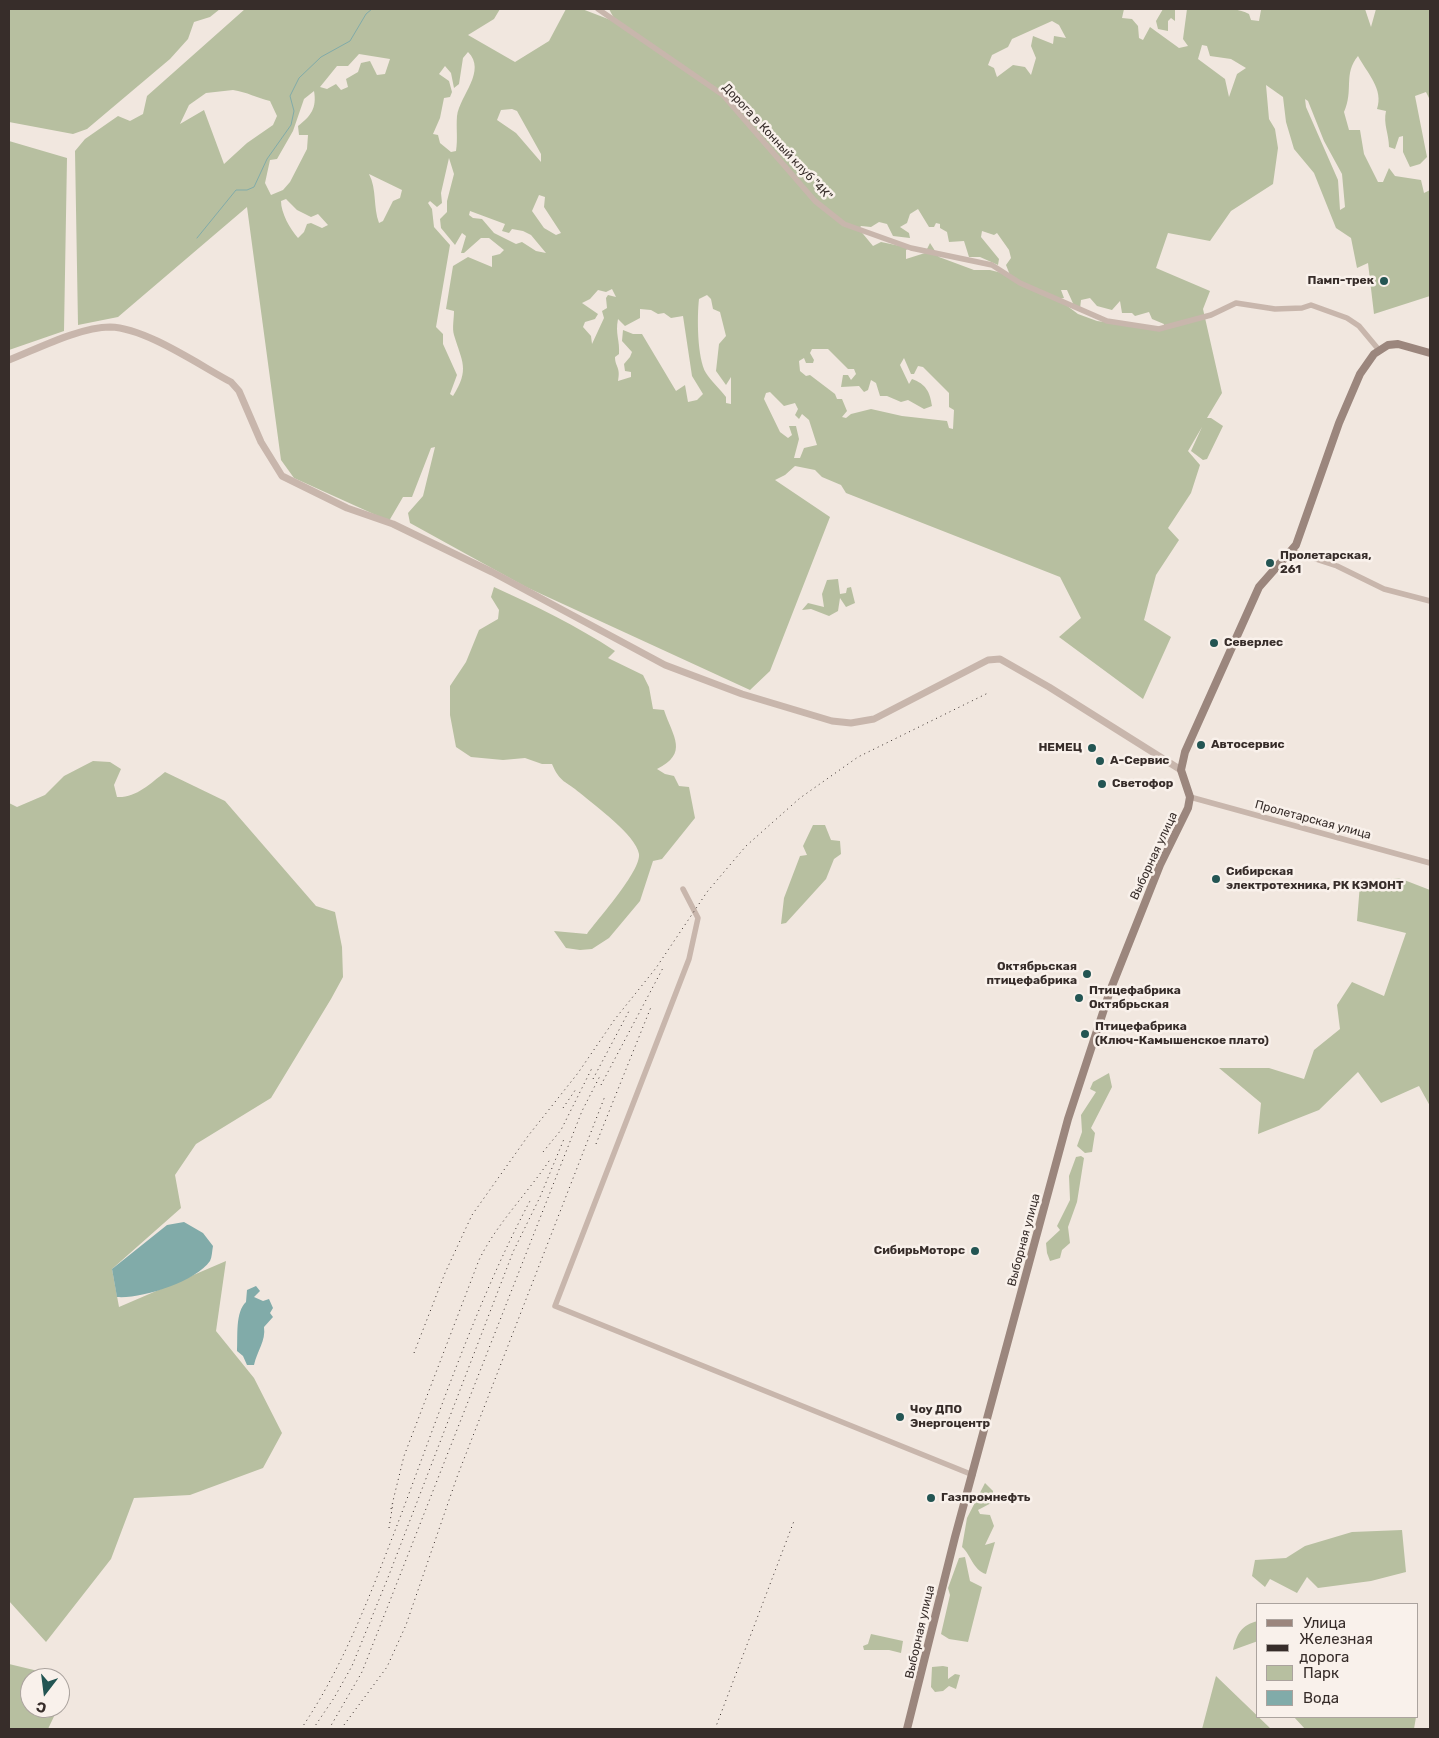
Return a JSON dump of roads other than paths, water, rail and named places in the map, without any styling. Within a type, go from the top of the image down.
[{"type":"main road","points":[[1190,797],[1181,770],[1182,761],[1192,734],[1250,606],[1266,578],[1291,551],[1354,386],[1365,366],[1379,350],[1388,345],[1398,344],[1430,353]]},
{"type":"main road","name":"Выборная улица","points":[[907,1729],[1068,1119],[1110,991],[1160,866],[1185,816],[1190,797]]},
{"type":"street","name":"Дорога в Конный клуб \"4К\"","points":[[598,9],[723,95],[815,201],[844,224],[911,248],[992,265],[1020,283],[1107,321],[1159,329],[1211,315],[1236,303],[1276,309],[1302,308],[1311,305],[1325,309],[1359,326],[1379,350]]},
{"type":"street","points":[[9,360],[79,333],[109,327],[127,329],[149,337],[231,382],[239,391],[261,442],[282,476],[347,508],[393,524],[492,572],[665,665],[742,694],[832,721],[851,723],[874,719],[988,660],[1000,660],[1050,686],[1181,770]]},
{"type":"street","points":[[1291,551],[1337,566],[1384,589],[1430,601]]},
{"type":"street","name":"Пролетарская улица","points":[[1190,797],[1430,863]]},
{"type":"street","points":[[683,889],[698,918],[689,959],[555,1306],[973,1475]]},
{"type":"water","points":[[184,1222],[203,1233],[213,1246],[210,1261],[203,1269],[193,1276],[167,1288],[140,1295],[117,1297],[112,1269],[167,1225]]},
{"type":"water","points":[[256,1286],[260,1291],[254,1297],[263,1301],[269,1299],[273,1308],[270,1313],[273,1317],[264,1327],[263,1341],[254,1365],[247,1365],[243,1356],[237,1351],[238,1325],[242,1306],[246,1302],[247,1290]]},
{"type":"waterway","points":[[197,238],[236,190],[247,190],[254,187],[267,159],[291,125],[294,111],[290,96],[299,78],[321,57],[350,41],[366,14],[372,9]]},
{"type":"railway","points":[[414,1353],[445,1273],[472,1215],[528,1136],[578,1073],[615,1019],[656,968],[707,892],[746,846],[800,798],[858,757],[988,693]]},
{"type":"railway","points":[[601,1085],[664,966]]},
{"type":"railway","points":[[596,1144],[651,1007]]},
{"type":"railway","points":[[593,1079],[629,1011]]},
{"type":"railway","points":[[543,1152],[561,1130],[592,1068]]},
{"type":"railway","points":[[329,1729],[362,1672],[582,1111],[601,1074]]},
{"type":"railway","points":[[563,1108],[576,1089]]},
{"type":"railway","points":[[341,1729],[387,1667],[406,1625],[457,1477],[605,1096]]},
{"type":"railway","points":[[313,1729],[334,1698],[352,1666],[389,1575],[513,1252],[540,1197],[564,1139]]},
{"type":"railway","points":[[391,1509],[404,1456],[479,1260],[495,1233],[551,1158]]},
{"type":"railway","points":[[301,1729],[330,1681],[354,1632],[386,1554],[475,1320],[492,1279],[531,1199]]},
{"type":"railway","points":[[389,1528],[393,1503]]},
{"type":"railway","points":[[715,1729],[794,1521]]},
{"type":"place","name":"Памп-трек","points":[[1384,281]]},
{"type":"place","name":"Пролетарская, 261","points":[[1270,563]]},
{"type":"place","name":"Северлес","points":[[1214,643]]},
{"type":"place","name":"Автосервис","points":[[1201,745]]},
{"type":"place","name":"НЕМЕЦ","points":[[1092,748]]},
{"type":"place","name":"А-Сервис","points":[[1100,761]]},
{"type":"place","name":"Светофор","points":[[1102,784]]},
{"type":"place","name":"Сибирская электротехника, РК КЭМОНТ","points":[[1216,879]]},
{"type":"place","name":"Октябрьская птицефабрика","points":[[1087,974]]},
{"type":"place","name":"Птицефабрика Октябрьская","points":[[1079,998]]},
{"type":"place","name":"Птицефабрика (Ключ-Камышенское плато)","points":[[1085,1034]]},
{"type":"place","name":"СибирьМоторс","points":[[975,1251]]},
{"type":"place","name":"Чоу ДПО Энергоцентр","points":[[900,1417]]},
{"type":"place","name":"Газпромнефть","points":[[931,1498]]}]
